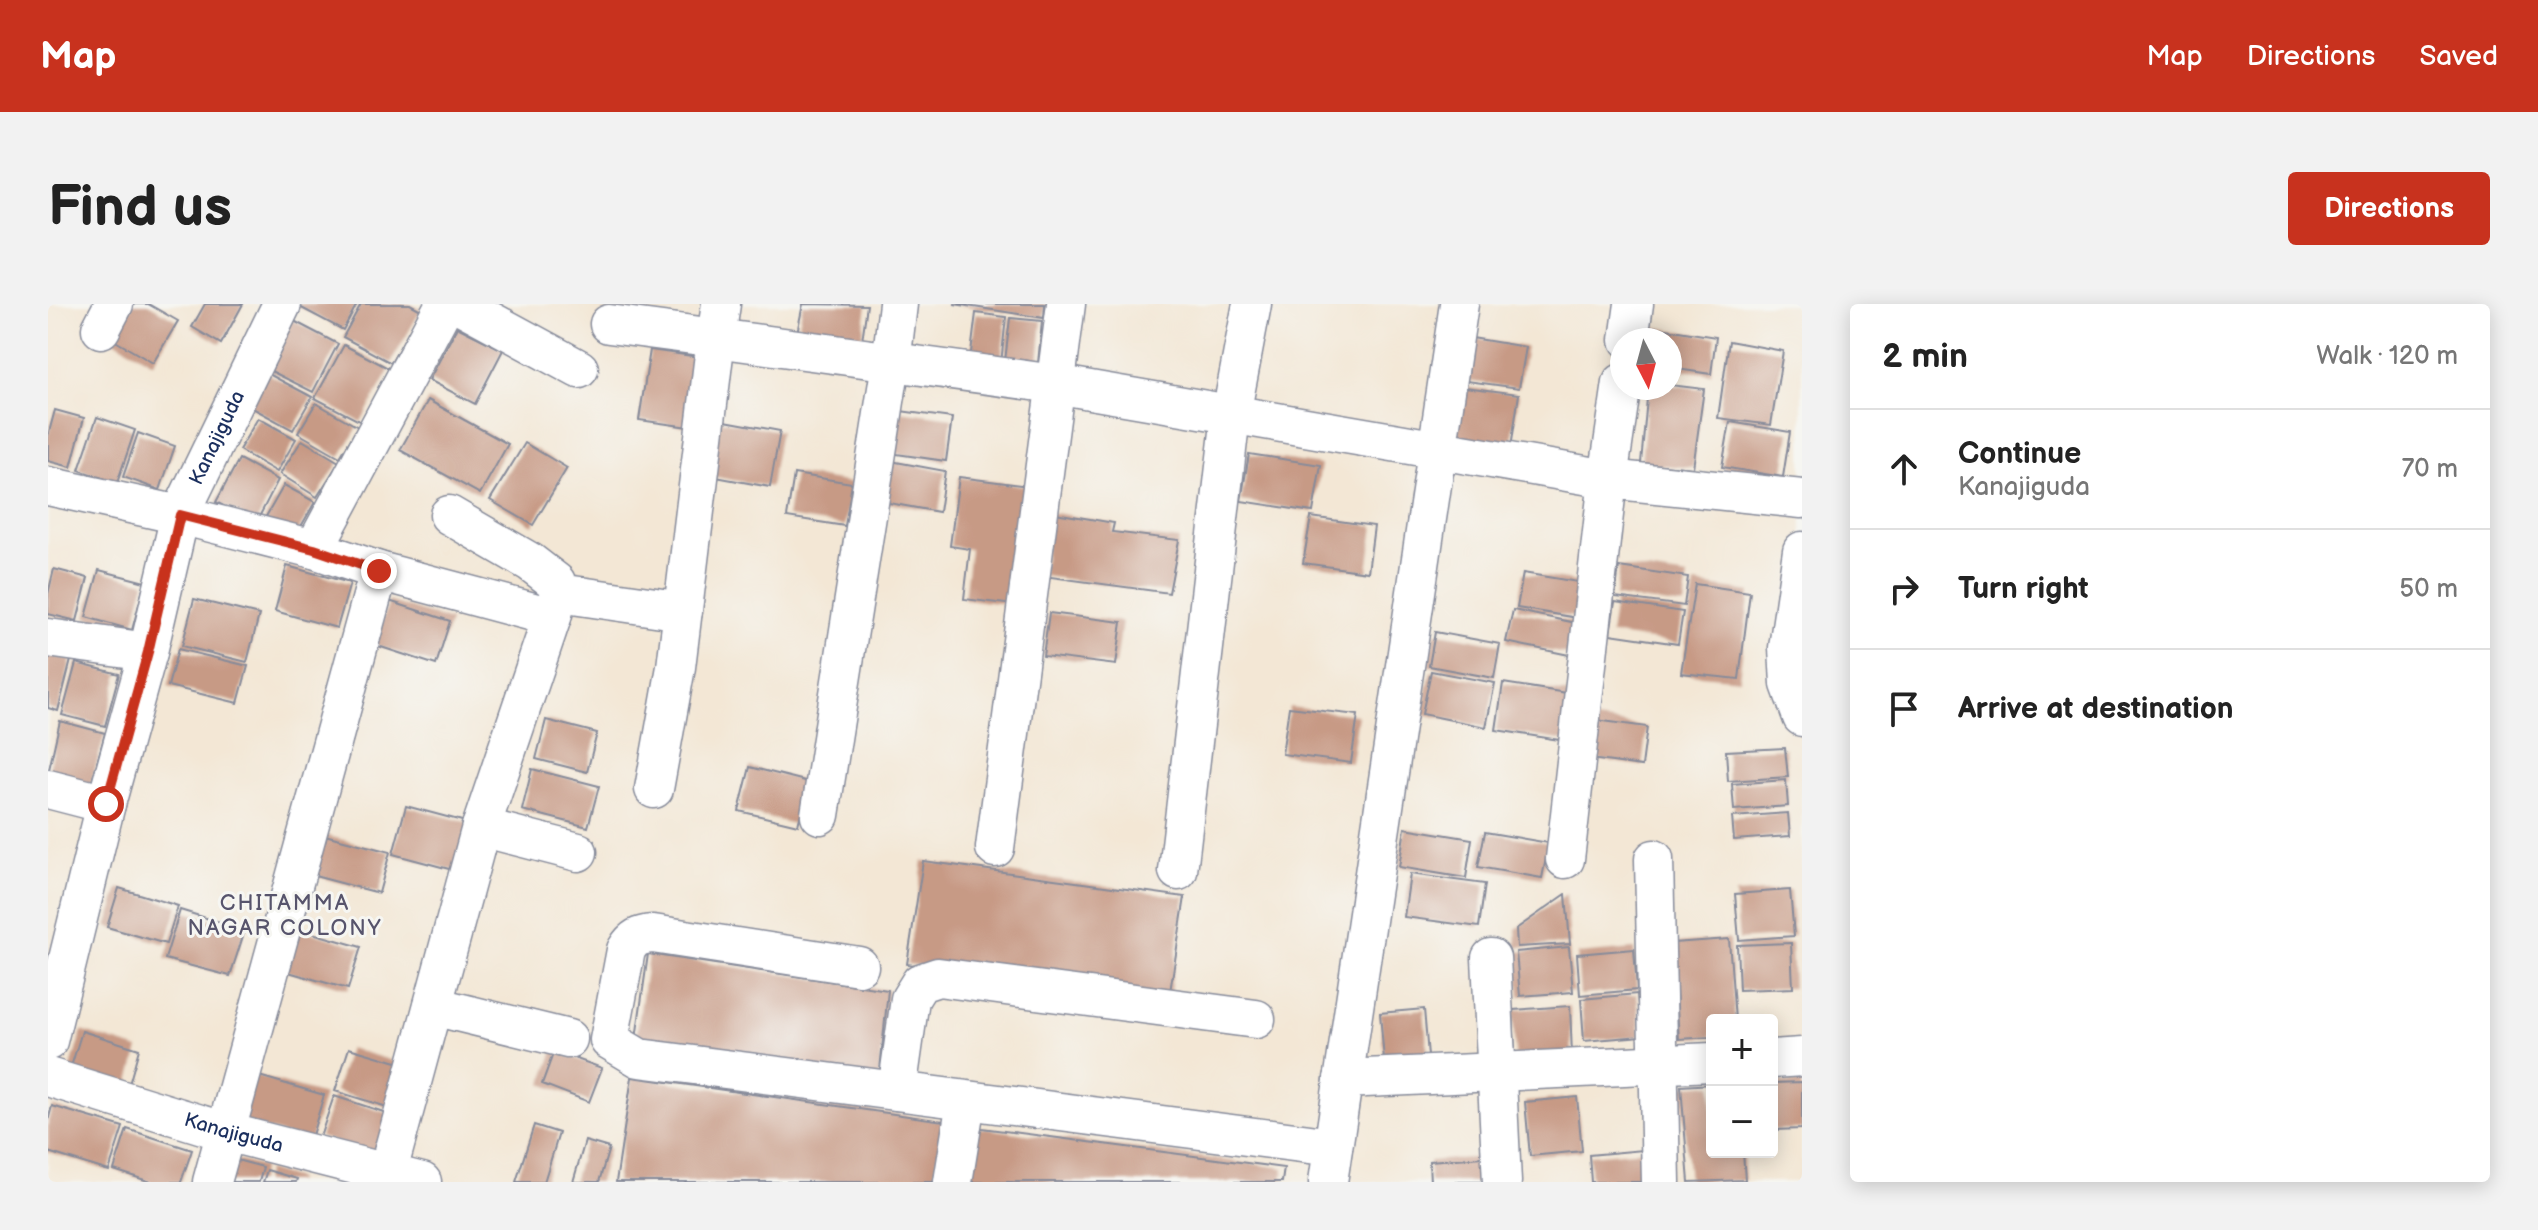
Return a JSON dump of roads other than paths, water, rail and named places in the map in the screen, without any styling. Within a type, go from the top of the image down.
[{"type":"street","name":"Kanajiguda","points":[[48,1041],[180,515],[282,304]]},
{"type":"street","points":[[314,549],[445,304]]},
{"type":"street","points":[[459,304],[579,369]]},
{"type":"street","points":[[820,815],[898,304]]},
{"type":"street","points":[[995,848],[1066,304]]},
{"type":"street","points":[[1178,871],[1231,415],[1252,304]]},
{"type":"street","points":[[859,966],[653,934],[641,935],[632,940],[626,950],[609,1040],[639,1058],[966,1101],[1331,1165],[1459,304]]},
{"type":"street","points":[[1631,328],[1634,304]]},
{"type":"street","points":[[654,789],[676,667],[718,321]]},
{"type":"street","points":[[609,324],[718,321],[891,363],[1055,384],[1608,479],[1802,499]]},
{"type":"street","points":[[1565,859],[1620,400]]},
{"type":"street","points":[[48,486],[314,549],[379,571],[555,605],[683,611]]},
{"type":"street","points":[[398,1179],[433,1006],[481,827],[555,605],[556,582],[539,568],[449,515]]},
{"type":"street","points":[[1802,551],[1788,648],[1790,684],[1802,717]]},
{"type":"street","points":[[212,1182],[379,571]]},
{"type":"street","points":[[48,638],[148,652]]},
{"type":"street","points":[[48,789],[106,804]]},
{"type":"street","points":[[481,827],[578,852]]},
{"type":"street","points":[[1654,859],[1661,1182]]},
{"type":"street","points":[[1491,958],[1502,1182]]},
{"type":"street","points":[[897,1091],[910,999],[920,983],[938,977],[1256,1019]]},
{"type":"street","points":[[433,1006],[568,1039]]},
{"type":"street","points":[[1778,1059],[1802,1057]]},
{"type":"street","points":[[1343,1079],[1706,1062]]},
{"type":"street","name":"Kanajiguda","points":[[48,1077],[226,1132],[398,1179]]},
{"type":"street","points":[[953,1182],[966,1101]]},
{"type":"district","name":"CHITAMMA NAGAR COLONY","points":[[285,916]]}]
